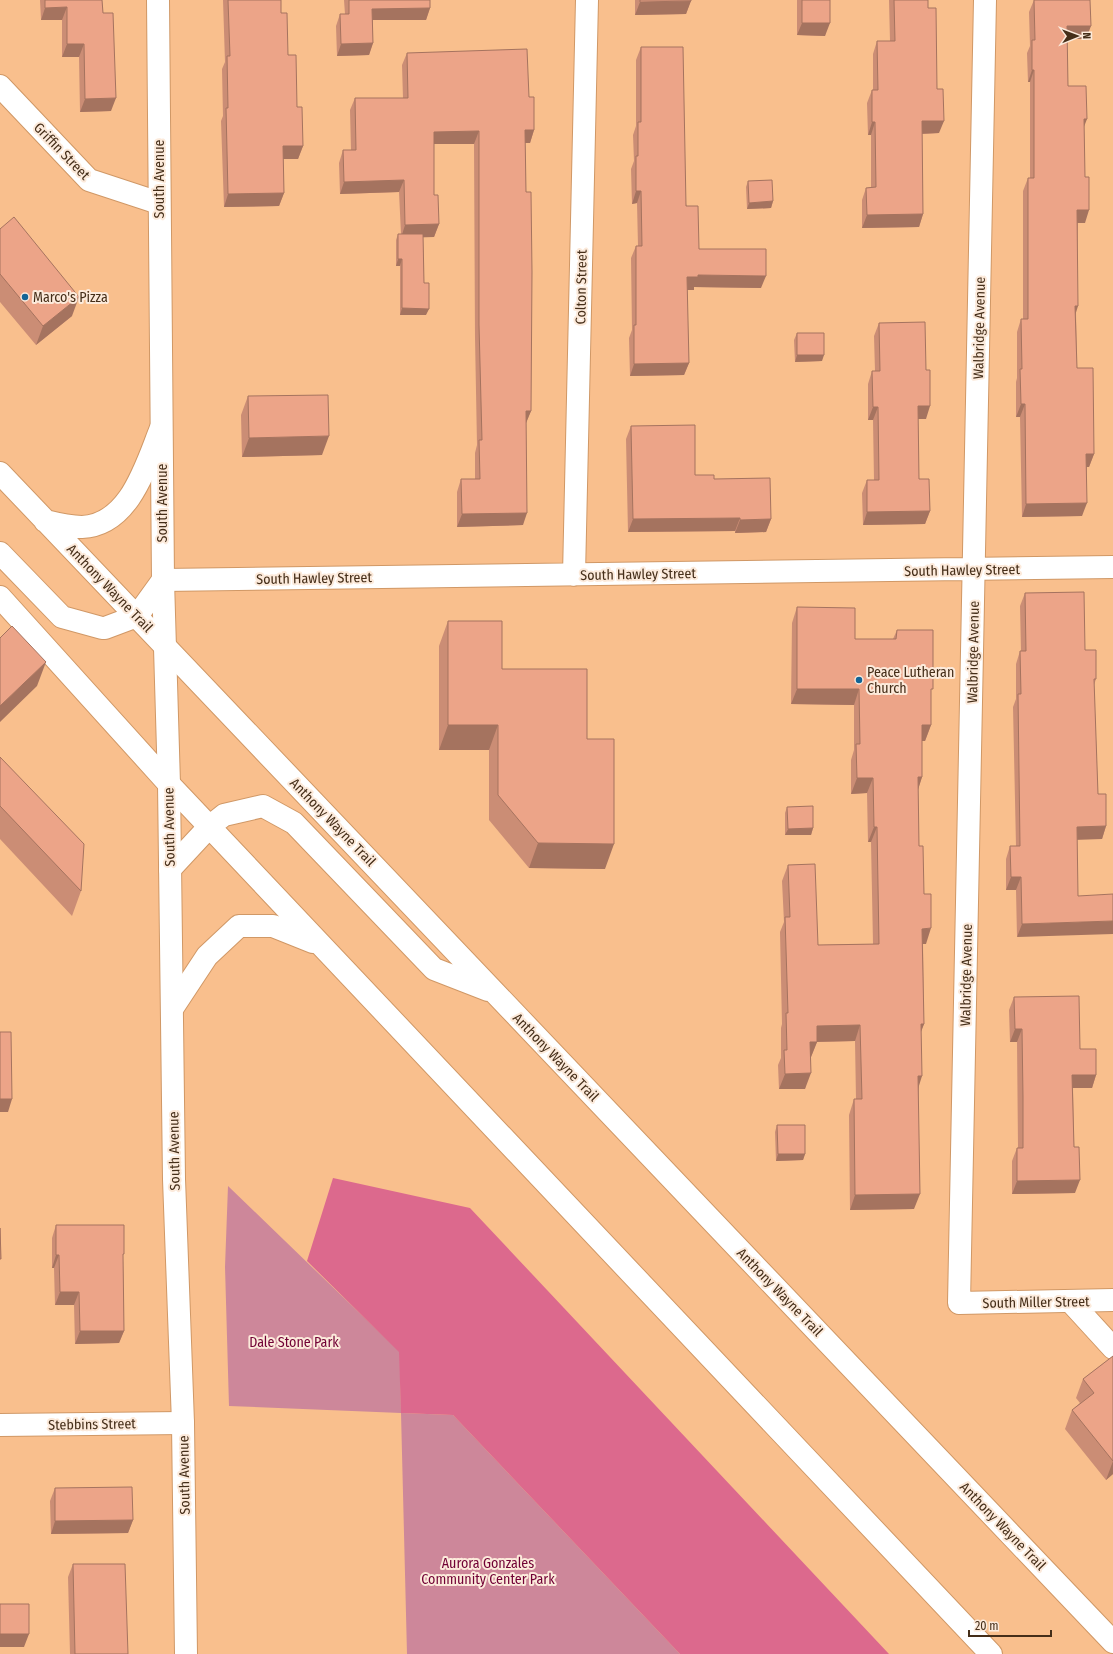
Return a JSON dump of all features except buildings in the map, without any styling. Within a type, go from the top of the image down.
[{"type":"main road","name":"South Avenue","points":[[158,0],[162,580],[169,784],[175,1186],[183,1423],[186,1654]]},
{"type":"main road","name":"Colton Street","points":[[574,575],[587,0]]},
{"type":"main road","name":"Walbridge Avenue","points":[[959,1303],[975,570],[985,0]]},
{"type":"main road","name":"Griffin Street","points":[[0,86],[89,180],[159,203]]},
{"type":"main road","points":[[45,521],[64,526],[82,527],[108,520],[120,509],[132,494],[161,428]]},
{"type":"main road","name":"Anthony Wayne Trail","points":[[0,473],[1113,1642]]},
{"type":"main road","points":[[0,553],[62,618],[105,628],[137,616],[162,580]]},
{"type":"main road","name":"South Hawley Street","points":[[162,580],[1113,568]]},
{"type":"main road","points":[[0,597],[209,827],[991,1654]]},
{"type":"main road","points":[[170,869],[209,827],[224,815],[263,806],[294,823],[434,969],[495,992]]},
{"type":"main road","points":[[172,1009],[208,956],[239,926],[273,926],[321,946]]},
{"type":"main road","name":"South Miller Street","points":[[959,1303],[1113,1300]]},
{"type":"main road","points":[[1070,1301],[1113,1348]]},
{"type":"main road","name":"Stebbins Street","points":[[0,1425],[183,1423]]},
{"type":"green space","name":"Dale Stone Park","points":[[228,1186],[400,1352],[401,1413],[229,1406],[225,1267]]},
{"type":"green space","name":"Aurora Gonzales Community Center Park","points":[[401,1413],[453,1415],[680,1654],[407,1654]]},
{"type":"shaded area","points":[[333,1178],[470,1208],[889,1654],[680,1654],[453,1415],[401,1413],[399,1352],[307,1261]]},
{"type":"place","name":"Marco's Pizza","points":[[25,297]]},
{"type":"place","name":"Peace Lutheran Church","points":[[859,680]]}]
